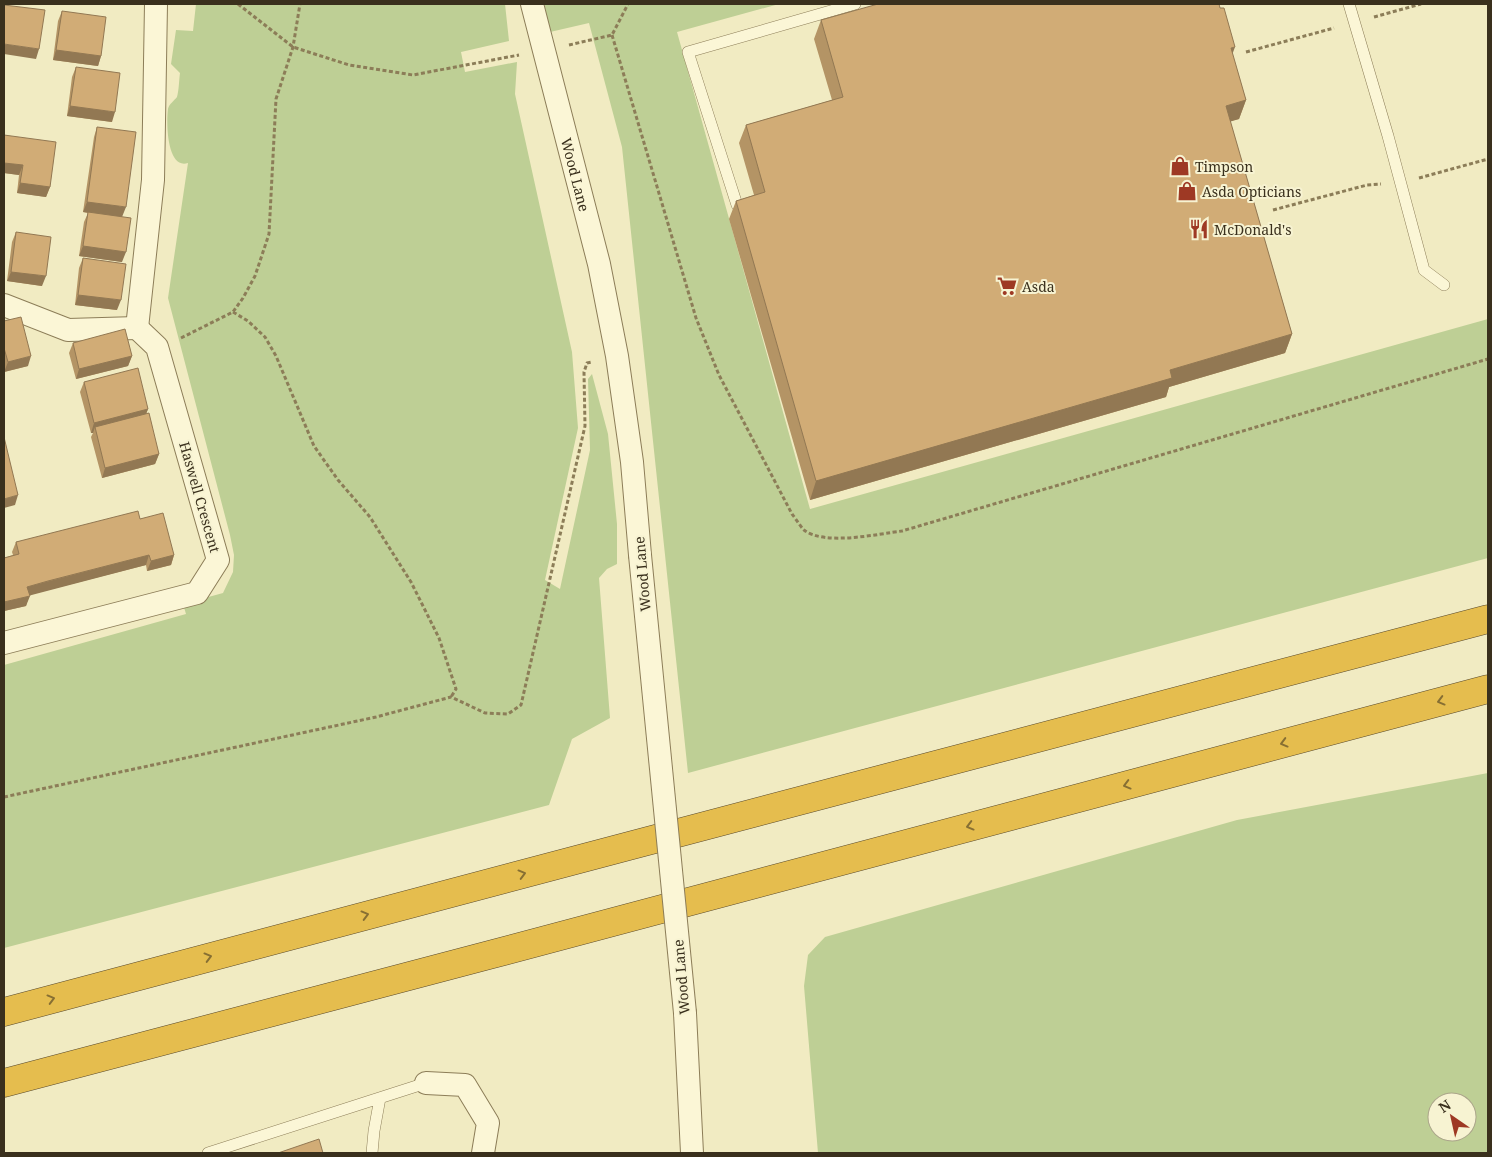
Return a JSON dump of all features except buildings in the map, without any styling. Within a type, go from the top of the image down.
[{"type":"highway","points":[[4,1012],[417,901],[1488,619]]},
{"type":"highway","points":[[4,1083],[1488,689]]},
{"type":"street","points":[[137,328],[153,180],[156,4]]},
{"type":"street","name":"Wood Lane","points":[[532,4],[599,264],[617,356],[632,462],[685,1013],[692,1153]]},
{"type":"street","points":[[4,305],[68,330],[137,328],[157,346]]},
{"type":"street","name":"Haswell Crescent","points":[[4,643],[197,593],[218,560],[157,346]]},
{"type":"street","points":[[426,1083],[465,1085],[488,1123],[482,1153]]},
{"type":"lane","points":[[737,205],[688,52],[855,4]]},
{"type":"lane","points":[[1349,4],[1424,270],[1444,285]]},
{"type":"lane","points":[[208,1153],[426,1083]]},
{"type":"lane","points":[[372,1153],[380,1098]]},
{"type":"path","points":[[238,4],[292,47],[349,65],[413,75],[612,36]]},
{"type":"path","points":[[157,346],[192,334],[233,312],[255,276],[269,234],[276,99],[292,47],[300,4]]},
{"type":"path","points":[[628,4],[612,36],[696,318],[719,375],[792,514],[805,531],[824,538],[851,538],[902,531],[1488,359]]},
{"type":"path","points":[[233,312],[265,337],[276,356],[314,446],[322,460],[370,517],[416,590],[439,638],[448,664],[456,689],[451,697]]},
{"type":"path","points":[[4,797],[376,717],[451,697],[485,713],[508,714],[520,705],[585,426],[584,372],[587,363],[617,356]]},
{"type":"green space","points":[[196,4],[505,4],[509,41],[461,52],[465,72],[517,62],[515,94],[572,352],[578,428],[545,580],[560,589],[590,450],[588,379],[592,374],[608,434],[617,524],[617,564],[607,569],[599,578],[610,718],[572,739],[549,805],[4,948],[4,665],[186,614],[183,604],[223,593],[233,572],[234,555],[230,535],[168,298],[188,163],[181,163],[176,159],[169,144],[168,109],[177,97],[180,73],[171,64],[176,30],[193,31]]},
{"type":"green space","points":[[544,4],[779,4],[677,32],[810,509],[1488,319],[1488,558],[688,773],[622,147],[589,23],[550,32]]},
{"type":"green space","points":[[1488,773],[1488,1153],[818,1153],[804,986],[808,955],[825,937],[1237,820]]},
{"type":"place","name":"Timpson","points":[[1180,166]]},
{"type":"place","name":"Asda Opticians","points":[[1187,191]]},
{"type":"place","name":"McDonald's","points":[[1199,229]]},
{"type":"place","name":"Asda","points":[[1007,286]]}]
